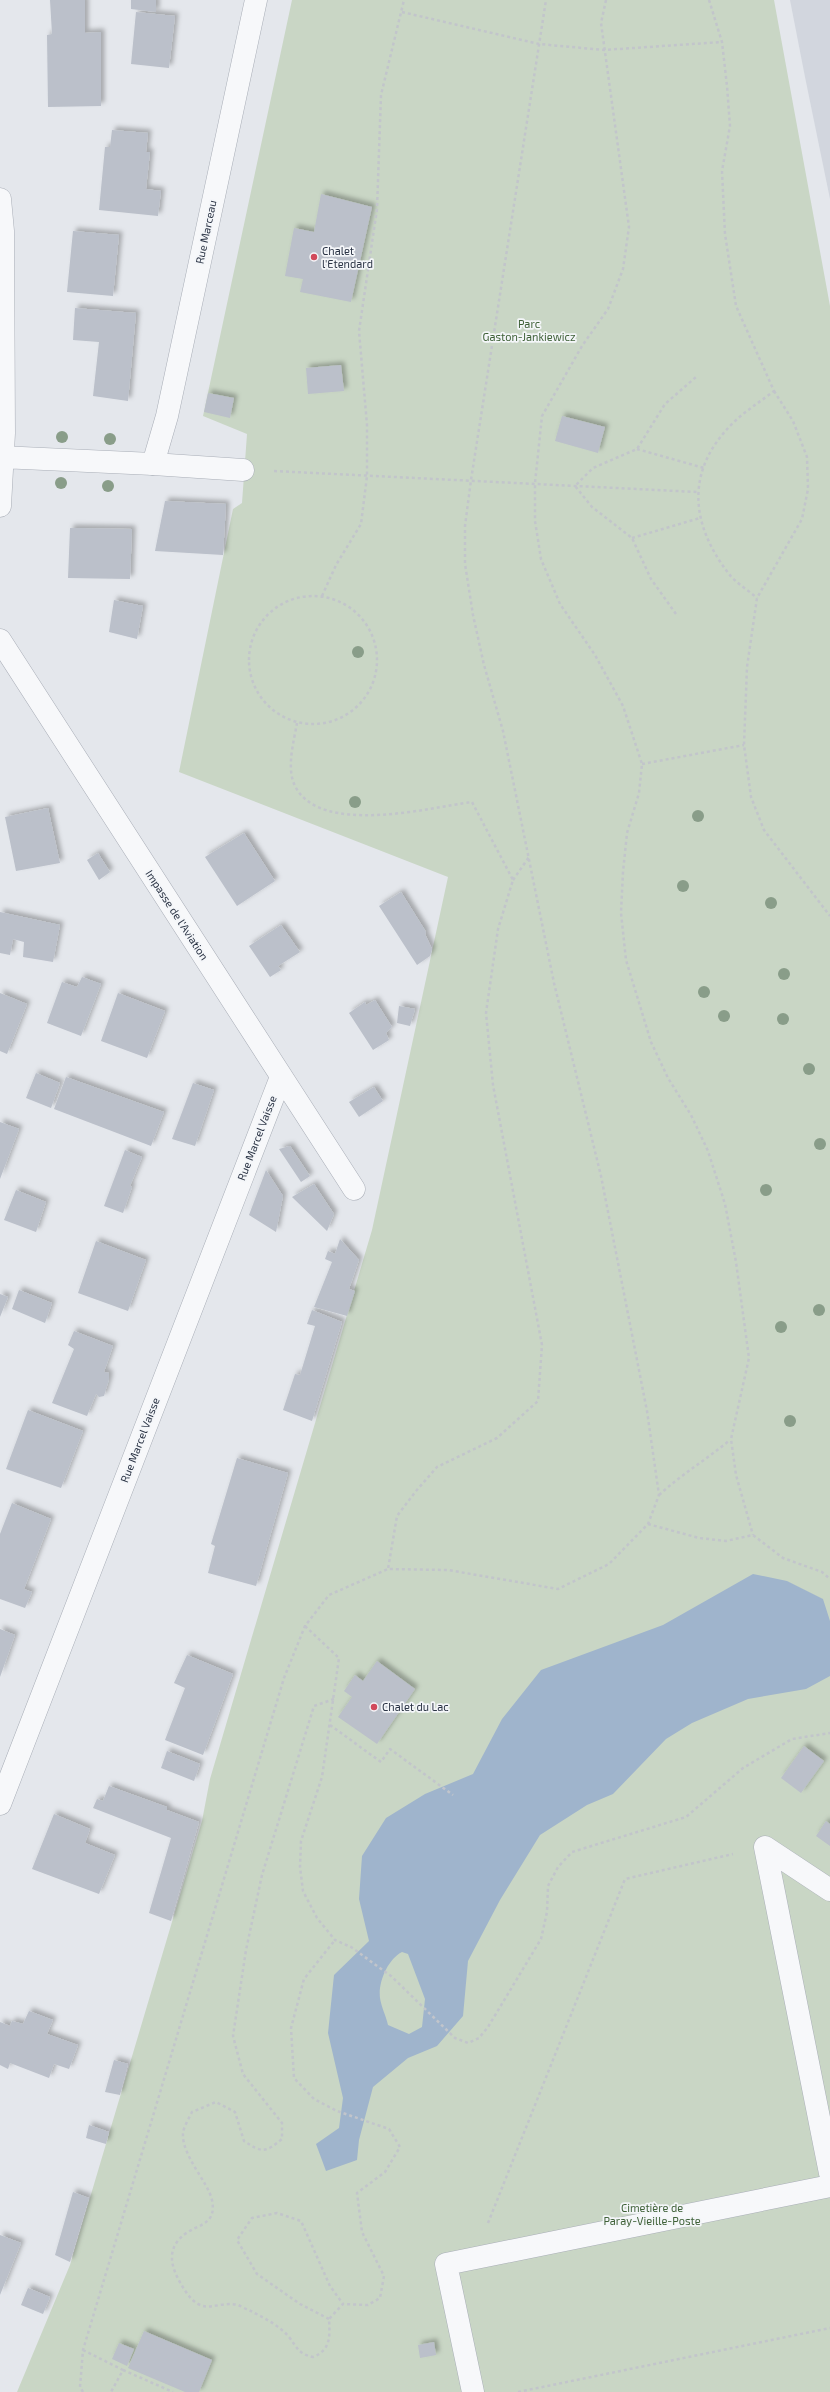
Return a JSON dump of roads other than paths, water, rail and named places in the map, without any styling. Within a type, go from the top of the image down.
[{"type":"street","name":"Rue Marceau","points":[[153,464],[167,416],[256,0]]},
{"type":"street","points":[[0,199],[3,231],[0,506]]},
{"type":"street","points":[[1,457],[242,470]]},
{"type":"street","name":"Impasse de l'Aviation","points":[[0,640],[354,1190]]},
{"type":"street","name":"Rue Marcel Vaisse","points":[[0,1804],[281,1077]]},
{"type":"street","points":[[830,1890],[765,1847],[830,2173]]},
{"type":"street","points":[[473,2392],[446,2264],[830,2186]]},
{"type":"water","points":[[753,1574],[787,1581],[823,1599],[830,1621],[830,1676],[806,1689],[748,1699],[692,1723],[666,1739],[613,1794],[587,1805],[540,1835],[500,1900],[468,1961],[463,2016],[437,2046],[408,2058],[373,2087],[359,2140],[357,2160],[326,2171],[316,2144],[339,2128],[343,2098],[328,2033],[334,1975],[369,1941],[359,1899],[362,1856],[386,1818],[425,1794],[473,1774],[502,1719],[541,1670],[663,1625]],"holes":[[[402,1952],[408,1954],[425,1999],[422,2027],[409,2034],[388,2025],[380,1998],[382,1978],[388,1965],[397,1955]]]},
{"type":"place","name":"Chalet l'Etendard","points":[[314,257]]},
{"type":"place","name":"Chalet du Lac","points":[[374,1707]]},
{"type":"park label","name":"Parc Gaston-Jankiewicz","points":[[529,330]]},
{"type":"park label","name":"Cimetière de Paray-Vieille-Poste","points":[[652,2214]]}]
